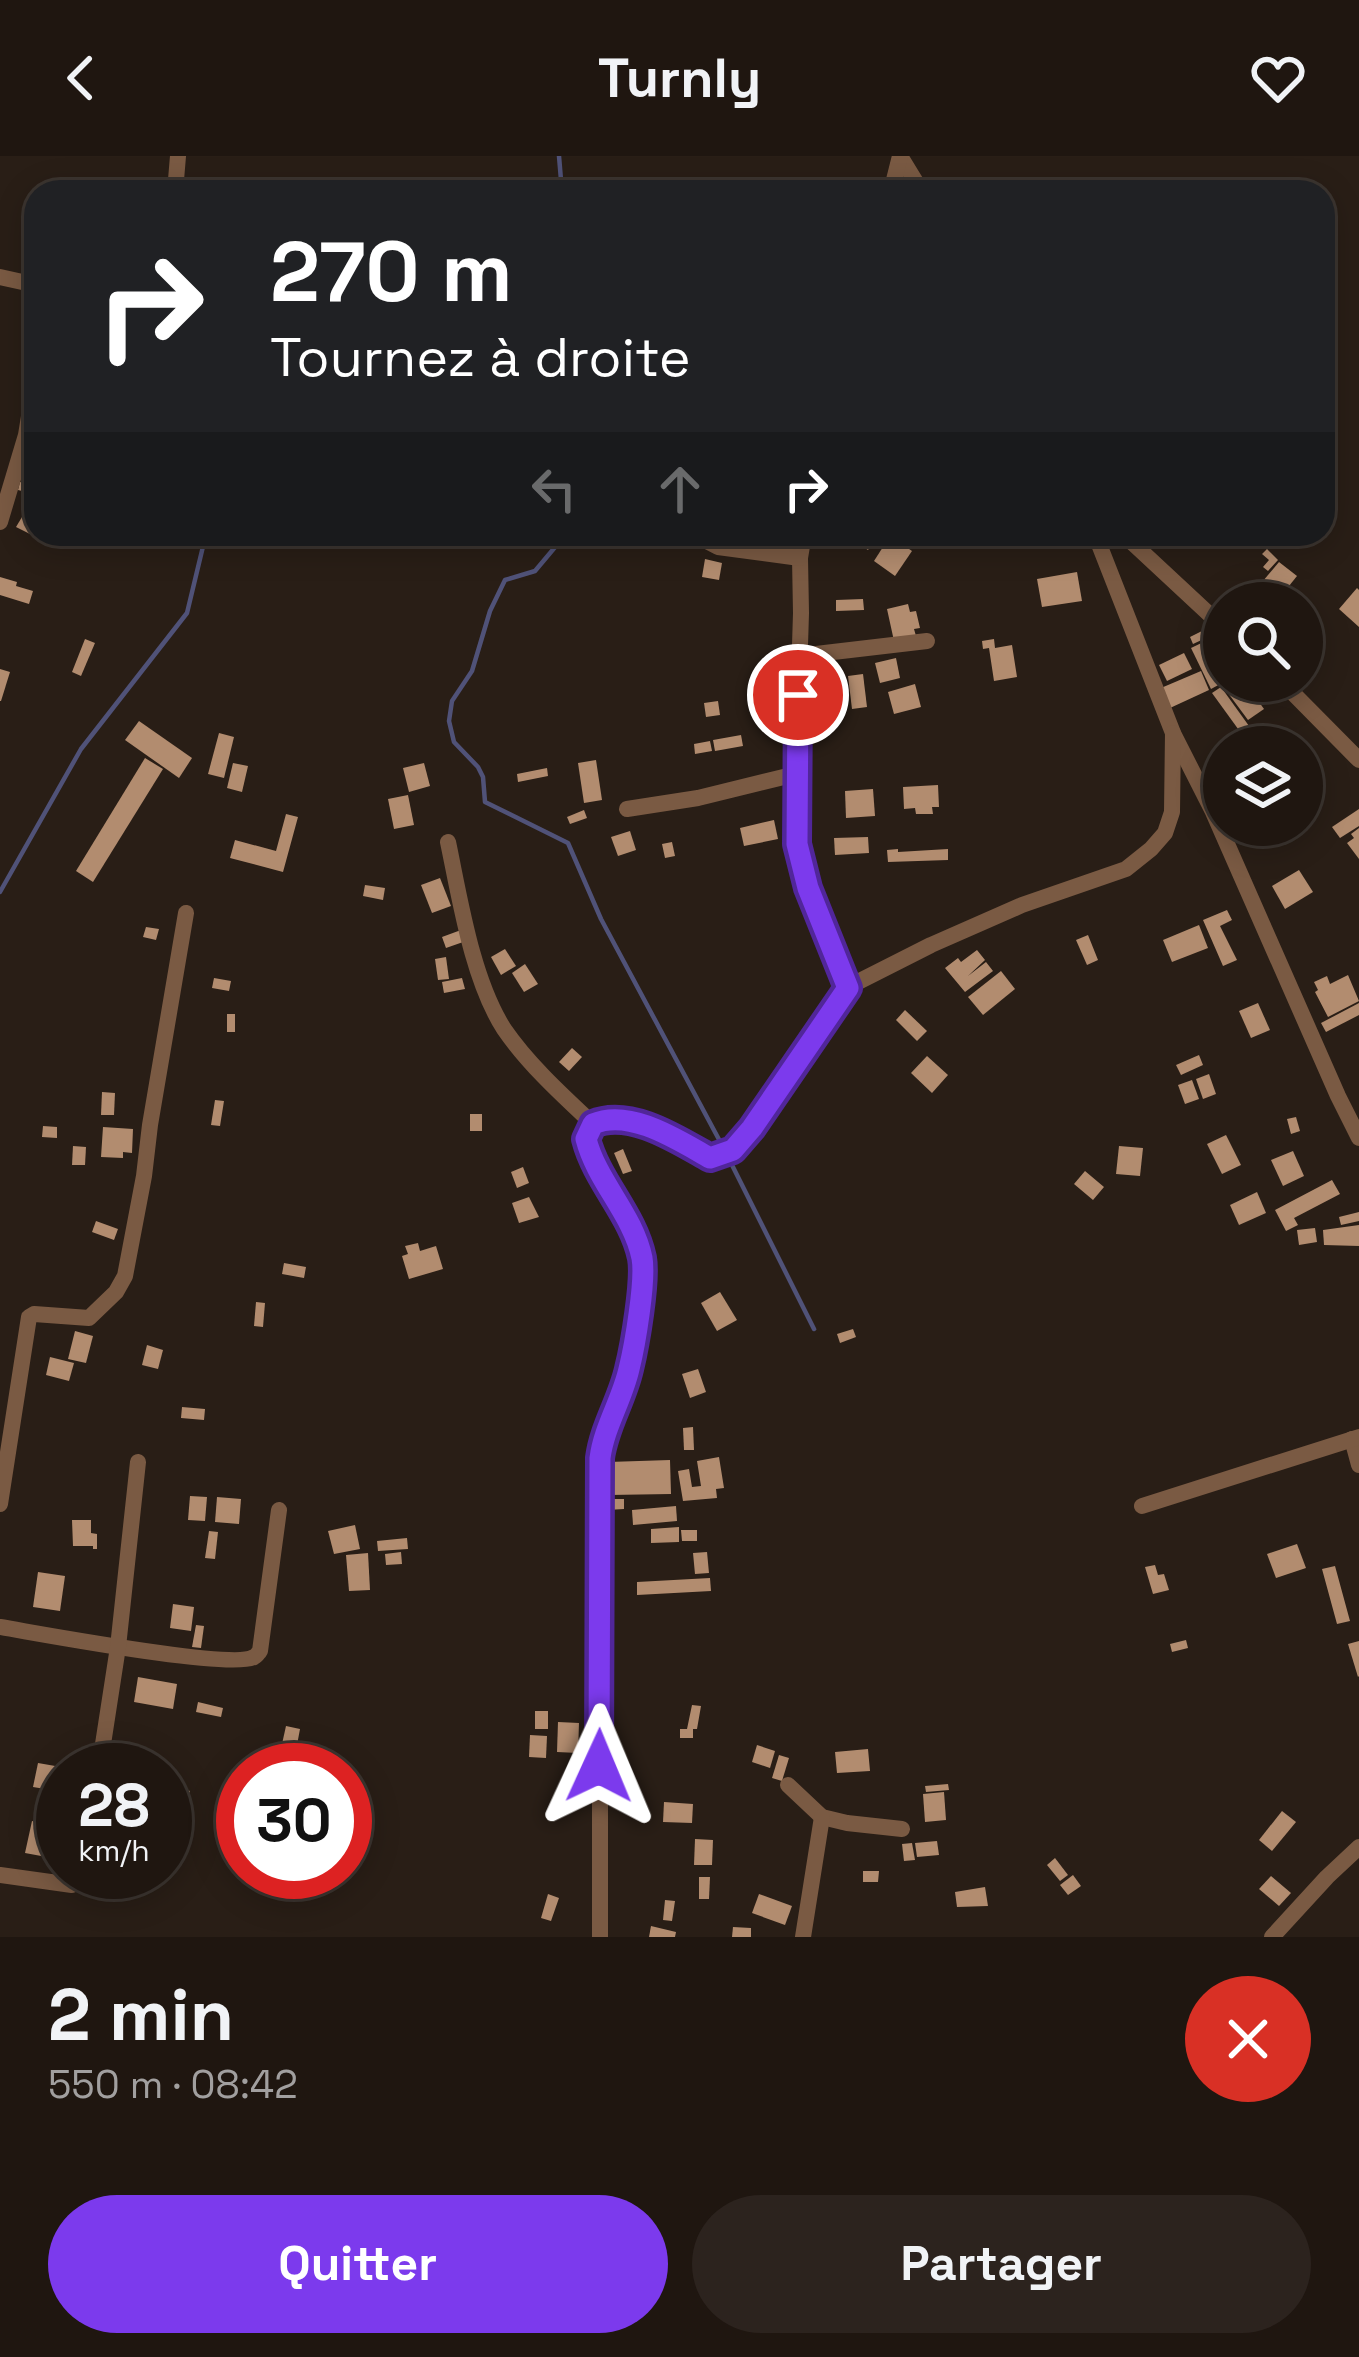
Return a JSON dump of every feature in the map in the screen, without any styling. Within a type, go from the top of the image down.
[{"type":"street","points":[[0,521],[24,442]]},
{"type":"street","points":[[716,546],[800,558]]},
{"type":"street","points":[[802,546],[797,844],[808,888],[848,988]]},
{"type":"street","points":[[1100,546],[1173,733],[1359,1138]]},
{"type":"street","points":[[1136,546],[1203,608]]},
{"type":"street","points":[[799,656],[927,641]]},
{"type":"street","points":[[1302,702],[1359,760]]},
{"type":"street","points":[[600,1937],[600,1458],[629,1370],[643,1262],[635,1234],[590,1154],[586,1139],[593,1124],[614,1118],[629,1120],[710,1158],[733,1150],[848,988],[1022,905],[1126,869],[1165,833],[1172,812],[1173,733]]},
{"type":"street","points":[[627,809],[698,798],[796,774]]},
{"type":"street","points":[[448,842],[466,926],[491,1005],[517,1046],[593,1124]]},
{"type":"street","points":[[0,1504],[29,1317],[89,1318],[125,1276],[186,913]]},
{"type":"street","points":[[1142,1506],[1356,1438],[1359,1465]]},
{"type":"street","points":[[103,1743],[138,1462]]},
{"type":"street","points":[[0,1627],[238,1661],[258,1655],[279,1510]]},
{"type":"street","points":[[788,1785],[822,1816],[902,1829]]},
{"type":"street","points":[[802,1937],[822,1816]]},
{"type":"street","points":[[1272,1937],[1359,1847]]},
{"type":"street","points":[[0,1875],[36,1880]]},
{"type":"building","points":[[884,546],[905,546],[912,551],[895,576],[874,561]]},
{"type":"building","points":[[1267,549],[1278,560],[1268,571],[1263,567],[1269,560],[1262,554]]},
{"type":"building","points":[[705,559],[722,563],[719,580],[702,577]]},
{"type":"building","points":[[1279,562],[1297,576],[1292,582],[1263,581]]},
{"type":"building","points":[[1077,572],[1082,601],[1042,607],[1037,579]]},
{"type":"building","points":[[0,577],[33,591],[29,604],[0,595]]},
{"type":"building","points":[[1359,590],[1359,627],[1339,609]]},
{"type":"building","points":[[863,599],[864,610],[836,611],[836,600]]},
{"type":"building","points":[[908,604],[910,612],[916,611],[920,628],[914,629],[916,636],[894,641],[887,609]]},
{"type":"building","points":[[1203,630],[1203,639],[1193,644],[1190,637]]},
{"type":"building","points":[[85,639],[95,643],[81,676],[72,672]]},
{"type":"building","points":[[994,639],[995,648],[1012,645],[1017,677],[994,681],[989,648],[983,649],[982,641]]},
{"type":"building","points":[[1203,642],[1203,673],[1191,648]]},
{"type":"building","points":[[1184,653],[1192,669],[1167,681],[1159,665]]},
{"type":"building","points":[[896,658],[900,678],[880,683],[875,663]]},
{"type":"building","points":[[0,669],[10,672],[1,701],[0,701]]},
{"type":"building","points":[[1201,671],[1203,676],[1203,693],[1170,708],[1161,688]]},
{"type":"building","points":[[863,674],[867,707],[852,709],[848,676]]},
{"type":"building","points":[[915,684],[921,707],[894,714],[888,692]]},
{"type":"building","points":[[718,701],[720,715],[706,717],[704,703]]},
{"type":"building","points":[[1219,702],[1232,702],[1249,726],[1236,726]]},
{"type":"building","points":[[1235,702],[1259,702],[1264,709],[1248,720]]},
{"type":"building","points":[[139,721],[192,758],[179,778],[125,740]]},
{"type":"building","points":[[219,733],[234,737],[224,778],[208,774]]},
{"type":"building","points":[[741,735],[743,746],[715,751],[713,740]]},
{"type":"building","points":[[710,741],[712,751],[695,754],[694,744]]},
{"type":"building","points":[[145,758],[163,769],[93,882],[76,871]]},
{"type":"building","points":[[596,760],[602,800],[584,803],[578,763]]},
{"type":"building","points":[[233,763],[248,766],[242,792],[227,788]]},
{"type":"building","points":[[424,763],[430,786],[409,792],[403,768]]},
{"type":"building","points":[[547,768],[548,776],[518,782],[517,774]]},
{"type":"building","points":[[938,785],[939,807],[932,807],[933,814],[904,809],[903,787]]},
{"type":"building","points":[[873,789],[875,816],[846,818],[845,791]]},
{"type":"building","points":[[408,795],[414,825],[394,829],[388,799]]},
{"type":"building","points":[[1359,809],[1359,826],[1340,838],[1332,827]]},
{"type":"building","points":[[584,810],[587,818],[570,824],[567,817]]},
{"type":"building","points":[[286,814],[298,817],[283,872],[230,858],[235,840],[276,851]]},
{"type":"building","points":[[774,820],[778,839],[744,846],[740,828]]},
{"type":"building","points":[[1359,828],[1359,859],[1347,843]]},
{"type":"building","points":[[630,831],[636,850],[618,856],[611,837]]},
{"type":"building","points":[[868,837],[869,853],[835,855],[834,838]]},
{"type":"building","points":[[672,842],[675,856],[665,858],[662,844]]},
{"type":"building","points":[[948,849],[948,860],[888,862],[887,850]]},
{"type":"building","points":[[1299,870],[1313,892],[1285,909],[1272,886]]},
{"type":"building","points":[[440,878],[451,906],[432,913],[421,885]]},
{"type":"building","points":[[365,885],[385,888],[383,900],[363,896]]},
{"type":"building","points":[[1227,910],[1232,920],[1220,926],[1237,960],[1223,966],[1203,920]]},
{"type":"building","points":[[1199,925],[1208,948],[1172,962],[1163,940]]},
{"type":"building","points":[[146,927],[159,929],[156,940],[143,937]]},
{"type":"building","points":[[461,930],[466,941],[446,948],[442,937]]},
{"type":"building","points":[[1088,935],[1098,960],[1087,965],[1076,940]]},
{"type":"building","points":[[505,949],[516,966],[501,975],[491,957]]},
{"type":"building","points":[[977,950],[985,960],[968,976],[986,962],[993,971],[965,992],[945,968]]},
{"type":"building","points":[[446,957],[449,979],[438,980],[435,959]]},
{"type":"building","points":[[525,964],[538,984],[524,992],[512,973]]},
{"type":"building","points":[[1001,971],[1015,989],[983,1015],[968,997]]},
{"type":"building","points":[[1348,975],[1359,1001],[1328,1017],[1314,982],[1327,976],[1330,984]]},
{"type":"building","points":[[214,978],[231,981],[229,991],[212,988]]},
{"type":"building","points":[[462,978],[465,989],[444,993],[442,982]]},
{"type":"building","points":[[1258,1003],[1270,1030],[1251,1038],[1239,1011]]},
{"type":"building","points":[[1359,1003],[1359,1015],[1326,1032],[1321,1023]]},
{"type":"building","points":[[905,1010],[927,1031],[917,1041],[896,1020]]},
{"type":"building","points":[[227,1014],[235,1014],[235,1032],[227,1032]]},
{"type":"building","points":[[572,1048],[582,1057],[569,1071],[559,1062]]},
{"type":"building","points":[[1199,1055],[1203,1065],[1181,1075],[1176,1065]]},
{"type":"building","points":[[927,1056],[948,1075],[932,1093],[911,1073]]},
{"type":"building","points":[[1209,1074],[1216,1094],[1203,1099],[1196,1079]]},
{"type":"building","points":[[1192,1080],[1199,1099],[1185,1104],[1178,1085]]},
{"type":"building","points":[[102,1092],[115,1093],[114,1115],[101,1115]]},
{"type":"building","points":[[215,1100],[224,1101],[220,1126],[211,1125]]},
{"type":"building","points":[[470,1114],[482,1114],[482,1131],[470,1131]]},
{"type":"building","points":[[1296,1117],[1300,1131],[1291,1134],[1287,1119]]},
{"type":"building","points":[[43,1126],[57,1127],[57,1138],[42,1137]]},
{"type":"building","points":[[103,1127],[133,1129],[132,1153],[123,1152],[123,1158],[101,1157]]},
{"type":"building","points":[[1226,1135],[1241,1165],[1222,1174],[1207,1144]]},
{"type":"building","points":[[73,1146],[86,1147],[85,1165],[72,1165]]},
{"type":"building","points":[[1119,1146],[1143,1148],[1140,1176],[1116,1174]]},
{"type":"building","points":[[623,1149],[632,1171],[623,1174],[614,1153]]},
{"type":"building","points":[[1293,1151],[1304,1176],[1283,1186],[1271,1160]]},
{"type":"building","points":[[523,1167],[529,1183],[517,1188],[511,1172]]},
{"type":"building","points":[[1085,1171],[1104,1187],[1093,1200],[1074,1184]]},
{"type":"building","points":[[1332,1180],[1340,1194],[1294,1218],[1298,1225],[1286,1231],[1275,1210]]},
{"type":"building","points":[[1257,1192],[1266,1213],[1239,1225],[1230,1205]]},
{"type":"building","points":[[529,1197],[539,1217],[519,1223],[512,1203]]},
{"type":"building","points":[[1359,1212],[1359,1221],[1341,1225],[1339,1217]]},
{"type":"building","points":[[96,1221],[118,1229],[114,1240],[92,1232]]},
{"type":"building","points":[[1359,1225],[1359,1246],[1324,1245],[1323,1230]]},
{"type":"building","points":[[1315,1228],[1317,1242],[1299,1245],[1297,1230]]},
{"type":"building","points":[[418,1243],[420,1251],[436,1246],[443,1269],[409,1279],[402,1256],[408,1254],[405,1246]]},
{"type":"building","points":[[284,1263],[306,1267],[304,1278],[282,1274]]},
{"type":"building","points":[[720,1292],[737,1320],[717,1331],[701,1303]]},
{"type":"building","points":[[256,1302],[265,1303],[263,1327],[254,1326]]},
{"type":"building","points":[[853,1329],[856,1337],[840,1343],[837,1334]]},
{"type":"building","points":[[75,1331],[93,1336],[86,1363],[68,1359]]},
{"type":"building","points":[[147,1345],[163,1350],[158,1369],[142,1365]]},
{"type":"building","points":[[50,1357],[74,1363],[69,1381],[46,1375]]},
{"type":"building","points":[[698,1369],[706,1392],[690,1398],[682,1374]]},
{"type":"building","points":[[182,1407],[205,1409],[204,1420],[181,1418]]},
{"type":"building","points":[[693,1427],[694,1450],[684,1450],[683,1428]]},
{"type":"building","points":[[719,1457],[724,1488],[716,1489],[717,1498],[683,1501],[678,1471],[689,1469],[692,1487],[701,1486],[697,1461]]},
{"type":"building","points":[[670,1460],[671,1494],[609,1495],[608,1462]]},
{"type":"building","points":[[190,1496],[207,1497],[205,1521],[188,1520]]},
{"type":"building","points":[[217,1497],[241,1499],[239,1524],[215,1522]]},
{"type":"building","points":[[607,1499],[624,1499],[624,1509],[607,1510]]},
{"type":"building","points":[[676,1506],[677,1521],[633,1525],[632,1510]]},
{"type":"building","points":[[72,1520],[91,1520],[97,1549],[73,1546]]},
{"type":"building","points":[[355,1525],[360,1549],[334,1554],[328,1531]]},
{"type":"building","points":[[679,1527],[679,1542],[651,1543],[651,1529]]},
{"type":"building","points":[[681,1530],[697,1530],[697,1541],[682,1541]]},
{"type":"building","points":[[209,1531],[218,1532],[215,1559],[205,1558]]},
{"type":"building","points":[[407,1538],[408,1549],[378,1551],[377,1541]]},
{"type":"building","points":[[1297,1544],[1306,1568],[1276,1578],[1267,1554]]},
{"type":"building","points":[[401,1552],[402,1564],[386,1565],[385,1554]]},
{"type":"building","points":[[707,1552],[709,1573],[695,1574],[693,1553]]},
{"type":"building","points":[[368,1553],[370,1590],[349,1591],[346,1555]]},
{"type":"building","points":[[1155,1565],[1169,1590],[1153,1594],[1145,1567]]},
{"type":"building","points":[[1335,1566],[1350,1621],[1337,1624],[1322,1569]]},
{"type":"building","points":[[38,1572],[65,1576],[60,1611],[33,1607]]},
{"type":"building","points":[[710,1578],[711,1591],[637,1595],[637,1582]]},
{"type":"building","points":[[173,1604],[194,1607],[191,1631],[170,1628]]},
{"type":"building","points":[[196,1625],[204,1626],[201,1648],[192,1647]]},
{"type":"building","points":[[1186,1640],[1188,1648],[1172,1652],[1170,1644]]},
{"type":"building","points":[[1359,1641],[1359,1676],[1358,1677],[1348,1644]]},
{"type":"building","points":[[138,1677],[177,1684],[173,1709],[134,1702]]},
{"type":"building","points":[[198,1702],[223,1708],[221,1717],[196,1712]]},
{"type":"building","points":[[692,1705],[701,1706],[697,1729],[693,1729],[693,1738],[680,1738],[680,1729],[687,1729]]},
{"type":"building","points":[[535,1711],[548,1711],[548,1729],[535,1729]]},
{"type":"building","points":[[558,1722],[579,1723],[578,1753],[557,1752]]},
{"type":"building","points":[[286,1726],[300,1729],[297,1743],[282,1743]]},
{"type":"building","points":[[530,1735],[547,1736],[546,1758],[529,1757]]},
{"type":"building","points":[[757,1745],[775,1751],[770,1768],[752,1762]]},
{"type":"building","points":[[868,1749],[870,1771],[837,1773],[835,1752]]},
{"type":"building","points":[[779,1755],[789,1758],[782,1781],[772,1778]]},
{"type":"building","points":[[948,1784],[949,1790],[926,1792],[925,1786]]},
{"type":"building","points":[[944,1792],[946,1820],[925,1822],[923,1794]]},
{"type":"building","points":[[664,1802],[693,1804],[692,1823],[663,1822]]},
{"type":"building","points":[[1282,1811],[1296,1822],[1272,1851],[1259,1840]]},
{"type":"building","points":[[32,1821],[36,1822],[36,1855],[25,1853]]},
{"type":"building","points":[[695,1839],[713,1840],[712,1865],[694,1865]]},
{"type":"building","points":[[937,1841],[939,1855],[917,1857],[915,1843]]},
{"type":"building","points":[[912,1843],[915,1860],[904,1861],[902,1844]]},
{"type":"building","points":[[1055,1858],[1068,1875],[1060,1881],[1047,1865]]},
{"type":"building","points":[[863,1871],[879,1871],[878,1882],[863,1882]]},
{"type":"building","points":[[1073,1875],[1081,1886],[1068,1895],[1060,1885]]},
{"type":"building","points":[[1271,1876],[1291,1893],[1279,1906],[1259,1889]]},
{"type":"building","points":[[699,1877],[710,1877],[709,1899],[699,1899]]},
{"type":"building","points":[[985,1887],[988,1906],[957,1907],[955,1892]]},
{"type":"building","points":[[548,1894],[559,1898],[551,1921],[541,1918]]},
{"type":"building","points":[[759,1894],[792,1906],[785,1925],[752,1913]]},
{"type":"building","points":[[665,1900],[675,1901],[672,1921],[663,1920]]},
{"type":"building","points":[[651,1926],[676,1932],[675,1937],[649,1937]]},
{"type":"building","points":[[733,1927],[751,1928],[751,1937],[732,1937]]},
{"type":"waterway","points":[[559,156],[561,180]]},
{"type":"waterway","points":[[0,892],[81,749],[187,613],[203,546]]},
{"type":"waterway","points":[[556,546],[535,571],[505,580],[472,671],[452,701],[449,721],[454,742],[478,767],[485,802],[568,843],[601,919],[723,1147]]},
{"type":"waterway","points":[[728,1157],[814,1329]]},
{"type":"route","points":[[599,1766],[600,1458],[629,1370],[643,1262],[635,1234],[598,1173],[586,1139],[593,1124],[614,1118],[629,1120],[710,1158],[733,1150],[848,988],[808,888],[797,844],[798,695]]}]
